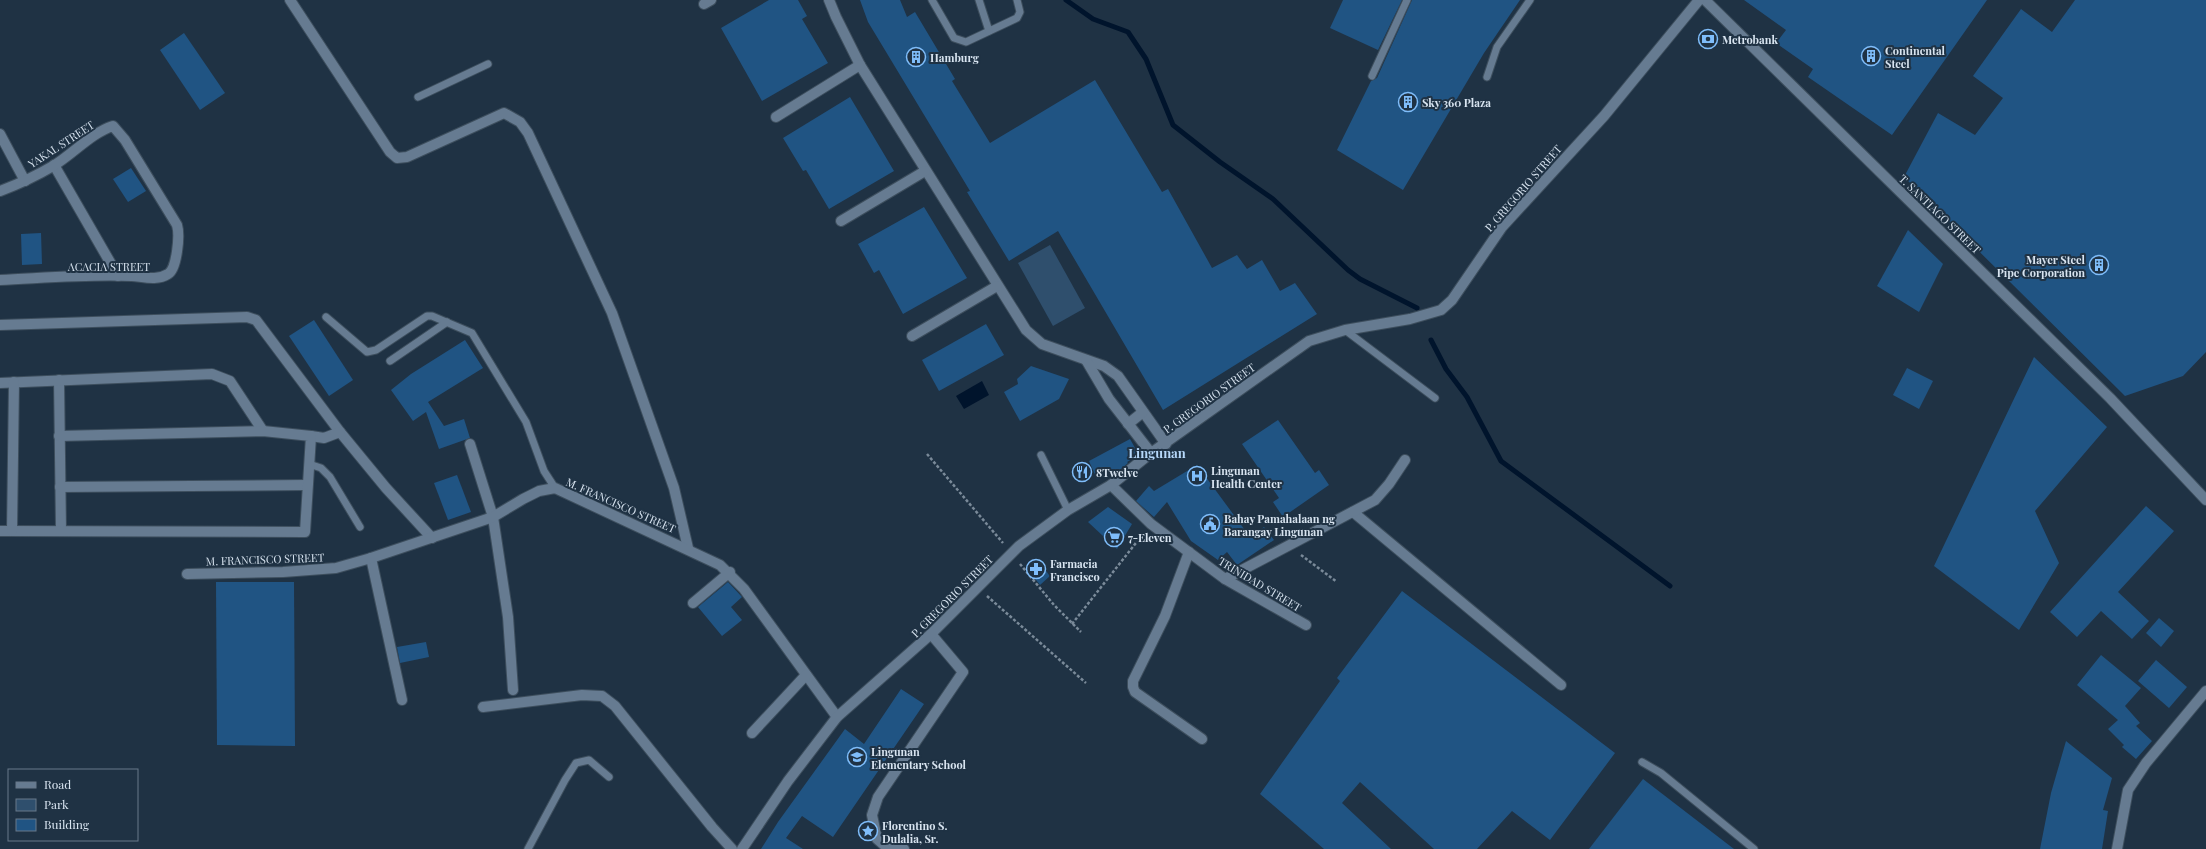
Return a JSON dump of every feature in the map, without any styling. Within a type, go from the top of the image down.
[{"type":"street","points":[[290,0],[390,152],[397,158],[407,157],[504,113],[520,122],[528,133],[612,313],[674,488],[688,548]]},
{"type":"street","points":[[829,0],[860,65],[997,286],[1026,330],[1042,344],[1104,366],[1118,376],[1166,444]]},
{"type":"street","name":"P. GREGORIO STREET","points":[[742,849],[788,781],[837,716],[931,634],[1011,554],[1068,510],[1111,484],[1151,453],[1166,444],[1309,341],[1345,330],[1410,319],[1441,310],[1452,300],[1502,228],[1604,116],[1699,0]]},
{"type":"street","name":"T. SANTIAGO STREET","points":[[1704,0],[2110,398],[2205,496]]},
{"type":"street","points":[[776,117],[860,65]]},
{"type":"street","name":"YAKAL STREET","points":[[0,191],[25,181],[54,166],[102,131],[113,126]]},
{"type":"street","name":"ACACIA STREET","points":[[0,280],[118,276],[158,278],[169,274],[173,268],[179,234],[177,225],[125,140],[113,126]]},
{"type":"street","points":[[0,134],[25,181]]},
{"type":"street","points":[[54,166],[118,276]]},
{"type":"street","points":[[841,221],[925,171]]},
{"type":"street","points":[[912,336],[997,286]]},
{"type":"street","points":[[0,325],[247,317],[256,320],[340,432],[386,488],[432,538]]},
{"type":"street","points":[[1086,360],[1109,399],[1151,453]]},
{"type":"street","points":[[0,383],[212,374],[230,381],[263,431]]},
{"type":"street","points":[[59,380],[61,531]]},
{"type":"street","points":[[12,531],[14,382]]},
{"type":"street","points":[[1128,424],[1143,412]]},
{"type":"street","points":[[59,436],[263,431],[324,438],[340,432]]},
{"type":"street","points":[[0,531],[305,532],[311,436]]},
{"type":"street","points":[[470,444],[493,517],[508,617],[513,690]]},
{"type":"street","points":[[1225,579],[1375,500],[1390,484],[1405,460]]},
{"type":"street","name":"TRINIDAD STREET","points":[[1111,484],[1151,524],[1225,579],[1306,625]]},
{"type":"street","points":[[60,487],[307,485]]},
{"type":"street","name":"M. FRANCISCO STREET","points":[[187,574],[336,568],[371,558],[493,517],[523,499],[540,491],[555,488],[688,548],[720,564],[730,572],[837,716]]},
{"type":"street","points":[[1353,512],[1561,685]]},
{"type":"street","points":[[1189,552],[1165,616],[1133,680],[1133,687],[1135,692],[1202,739]]},
{"type":"street","points":[[371,558],[402,700]]},
{"type":"street","points":[[693,603],[730,572]]},
{"type":"street","points":[[904,849],[884,847],[876,839],[872,815],[878,797],[963,672],[931,634]]},
{"type":"street","points":[[752,733],[806,675]]},
{"type":"street","points":[[2117,849],[2128,790],[2146,763],[2206,691]]},
{"type":"street","points":[[483,707],[582,695],[602,696],[615,706],[712,827],[732,849]]},
{"type":"lane","points":[[932,0],[954,38],[966,42],[1017,18],[1020,12],[1017,0]]},
{"type":"lane","points":[[979,0],[989,31]]},
{"type":"lane","points":[[1372,76],[1407,0]]},
{"type":"lane","points":[[1487,77],[1497,47],[1530,0]]},
{"type":"lane","points":[[418,97],[488,64]]},
{"type":"lane","points":[[326,317],[367,352],[376,350],[427,316],[432,316],[472,333],[526,422],[544,471],[555,488]]},
{"type":"lane","points":[[390,361],[447,322]]},
{"type":"lane","points":[[1345,330],[1435,398]]},
{"type":"lane","points":[[1041,455],[1068,510]]},
{"type":"lane","points":[[309,464],[321,468],[330,477],[360,527]]},
{"type":"lane","points":[[528,849],[565,780],[576,763],[589,760],[609,776]]},
{"type":"lane","points":[[1642,762],[1661,773],[1754,849]]},
{"type":"path","points":[[927,454],[1011,554],[1072,624],[1081,632]]},
{"type":"path","points":[[1072,624],[1151,524]]},
{"type":"path","points":[[1288,545],[1337,582]]},
{"type":"path","points":[[977,587],[1086,683]]},
{"type":"green space","points":[[1050,245],[1085,308],[1053,326],[1018,263]]},
{"type":"shaded area","points":[[982,381],[989,395],[964,409],[956,396]]},
{"type":"building","points":[[769,0],[798,0],[807,16],[802,19],[828,63],[762,101],[721,28]]},
{"type":"building","points":[[860,0],[900,0],[907,17],[915,12],[955,79],[952,81],[990,143],[1095,80],[1162,192],[1168,189],[1212,268],[1237,255],[1247,269],[1262,260],[1280,291],[1295,283],[1317,314],[1163,410],[1058,231],[1009,261],[967,192],[970,191],[868,22]]},
{"type":"building","points":[[1343,0],[1402,0],[1378,50],[1330,28]]},
{"type":"building","name":"Sky 360 Plaza","points":[[1412,0],[1520,0],[1484,53],[1403,190],[1337,150],[1371,81],[1377,78]]},
{"type":"building","name":"Continental Steel","points":[[1744,0],[1987,0],[1892,135],[1808,77],[1813,69],[1776,43],[1786,30]]},
{"type":"building","name":"Mayer Steel Pipe Corporation","points":[[2075,0],[2206,0],[2206,352],[2183,376],[2125,396],[1904,177],[1938,113],[1975,135],[2003,98],[1973,76],[2021,9],[2052,32]]},
{"type":"building","points":[[184,33],[225,93],[200,110],[160,50]]},
{"type":"building","points":[[850,97],[894,171],[829,209],[806,170],[803,171],[783,138]]},
{"type":"building","points":[[131,168],[146,191],[128,202],[113,179]]},
{"type":"building","points":[[924,207],[967,278],[903,314],[879,270],[874,273],[858,244]]},
{"type":"building","points":[[1908,230],[1943,264],[1919,312],[1877,286]]},
{"type":"building","points":[[41,233],[42,264],[22,265],[21,234]]},
{"type":"building","points":[[314,320],[353,380],[329,396],[289,336]]},
{"type":"building","points":[[986,324],[1004,355],[939,391],[922,360]]},
{"type":"building","points":[[465,340],[483,368],[428,402],[444,426],[464,419],[470,438],[439,449],[426,412],[413,421],[391,390],[411,374]]},
{"type":"building","points":[[2034,357],[2107,427],[2035,511],[2059,563],[2019,630],[1934,566]]},
{"type":"building","points":[[1031,366],[1069,379],[1059,399],[1020,421],[1004,392],[1018,384],[1017,379]]},
{"type":"building","points":[[1907,368],[1933,381],[1919,409],[1893,395]]},
{"type":"building","points":[[1278,420],[1315,473],[1319,470],[1329,485],[1283,517],[1273,502],[1279,498],[1242,444]]},
{"type":"building","points":[[1130,439],[1139,455],[1127,462],[1128,463],[1114,475],[1112,472],[1097,479],[1089,461]]},
{"type":"building","name":"Bahay Pamahalaan ng Barangay Lingunan","points":[[1197,465],[1250,537],[1264,527],[1274,540],[1237,565],[1227,552],[1218,560],[1191,541],[1167,502],[1154,517],[1136,501],[1149,486],[1154,491]]},
{"type":"building","points":[[457,475],[471,512],[448,520],[434,483]]},
{"type":"building","points":[[2146,506],[2174,531],[2118,592],[2149,621],[2132,639],[2101,611],[2077,637],[2050,612]]},
{"type":"building","name":"7-Eleven","points":[[1108,507],[1132,524],[1117,549],[1088,522]]},
{"type":"building","points":[[1039,562],[1050,576],[1040,585],[1029,571]]},
{"type":"building","points":[[216,582],[294,582],[295,746],[217,745]]},
{"type":"building","points":[[728,582],[742,597],[731,607],[742,620],[722,636],[698,607]]},
{"type":"building","points":[[1402,591],[1615,753],[1550,840],[1512,811],[1477,849],[1434,849],[1360,782],[1342,803],[1391,849],[1324,849],[1260,794],[1340,681],[1337,678]]},
{"type":"building","points":[[2159,618],[2174,631],[2161,647],[2146,633]]},
{"type":"building","points":[[426,642],[429,657],[400,663],[397,647]]},
{"type":"building","points":[[2101,655],[2141,688],[2125,706],[2140,723],[2136,726],[2152,741],[2136,759],[2122,747],[2124,745],[2108,729],[2118,720],[2077,685]]},
{"type":"building","points":[[2156,660],[2187,687],[2169,708],[2138,681]]},
{"type":"building","points":[[901,689],[924,704],[833,837],[802,816],[786,838],[803,849],[761,849],[778,822],[845,729],[864,744]]},
{"type":"building","points":[[2066,741],[2112,778],[2103,810],[2108,811],[2102,849],[2040,849],[2051,793]]},
{"type":"building","points":[[1643,779],[1734,849],[1589,849]]},
{"type":"waterway","points":[[1066,0],[1093,19],[1128,32],[1146,59],[1173,125],[1220,162],[1273,199],[1348,270],[1360,279],[1417,308]]},
{"type":"waterway","points":[[1431,340],[1446,369],[1467,397],[1501,461],[1670,586]]},
{"type":"place","name":"Metrobank","points":[[1708,39]]},
{"type":"place","name":"Continental Steel","points":[[1871,56]]},
{"type":"place","name":"Hamburg","points":[[916,57]]},
{"type":"place","name":"Sky 360 Plaza","points":[[1408,102]]},
{"type":"place","name":"Mayer Steel Pipe Corporation","points":[[2099,265]]},
{"type":"place","name":"8Twelve","points":[[1082,472]]},
{"type":"place","name":"Lingunan Health Center","points":[[1197,476]]},
{"type":"place","name":"Bahay Pamahalaan ng Barangay Lingunan","points":[[1210,524]]},
{"type":"place","name":"7-Eleven","points":[[1114,537]]},
{"type":"place","name":"Farmacia Francisco","points":[[1036,569]]},
{"type":"place","name":"Lingunan Elementary School","points":[[857,757]]},
{"type":"place","name":"Florentino S. Dulalia, Sr.","points":[[868,831]]},
{"type":"district","name":"Lingunan","points":[[1157,452]]}]
